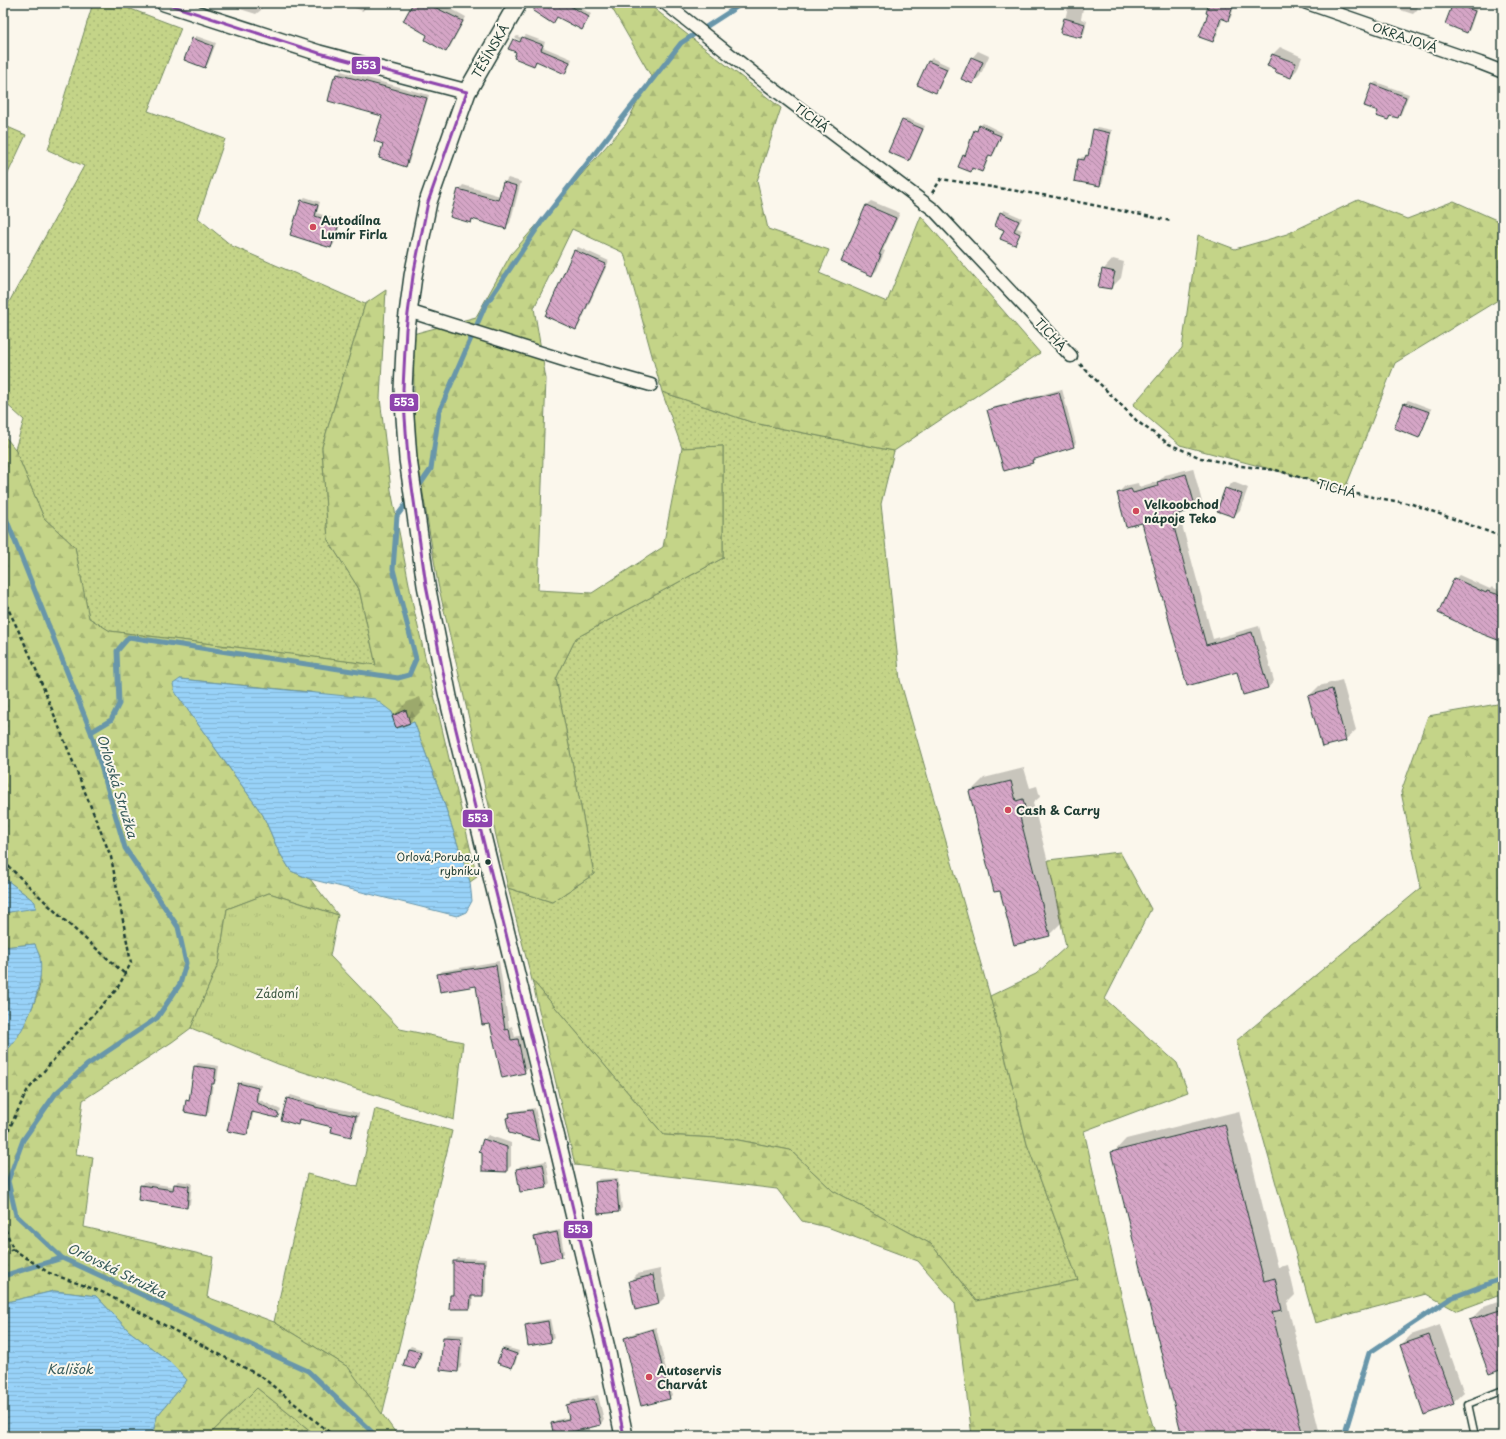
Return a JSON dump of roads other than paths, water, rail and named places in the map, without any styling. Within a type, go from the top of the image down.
[{"type":"main road","name":"TĚŠÍNSKÁ","points":[[518,3],[467,92],[428,202],[420,241],[406,329],[403,389],[408,459],[426,585],[448,697],[606,1348],[624,1436]]},
{"type":"street","points":[[164,3],[319,53],[467,92]]},
{"type":"street","name":"TICHÁ","points":[[665,3],[767,84],[926,203],[1071,356]]},
{"type":"street","name":"OKRAJOVÁ","points":[[1307,3],[1503,72]]},
{"type":"street","points":[[408,311],[583,366],[651,385]]},
{"type":"lane","points":[[1475,1436],[1468,1404],[1503,1390]]},
{"type":"water","points":[[180,679],[375,699],[392,712],[398,728],[414,722],[443,800],[470,882],[472,901],[466,912],[457,916],[310,879],[291,871],[278,850],[263,815],[175,692],[173,684]]},
{"type":"water","points":[[3,877],[35,902],[36,908],[3,913]]},
{"type":"water","points":[[35,944],[40,958],[41,969],[36,996],[25,1023],[11,1046],[3,1054],[3,947]]},
{"type":"water","name":"Kališok","points":[[54,1291],[96,1296],[129,1331],[170,1362],[187,1380],[157,1416],[152,1436],[3,1436],[3,1303]]},
{"type":"waterway","points":[[417,489],[431,469],[439,412],[485,306],[542,221],[681,43],[743,3]]},
{"type":"waterway","points":[[91,732],[111,720],[119,704],[117,651],[129,637],[398,678],[409,675],[416,659],[393,569],[397,516],[409,500]]},
{"type":"waterway","name":"Orlovská Stružka","points":[[3,511],[91,732],[125,848],[178,927],[186,963],[180,984],[157,1018],[87,1065],[56,1093],[23,1140],[8,1181],[16,1215],[62,1258],[308,1371],[376,1436]]},
{"type":"waterway","points":[[3,1276],[62,1258]]},
{"type":"waterway","points":[[1344,1436],[1369,1353],[1451,1298],[1503,1278]]},
{"type":"place","name":"Autodílna Lumír Firla","points":[[313,227]]},
{"type":"place","name":"Velkoobchod nápoje Teko","points":[[1136,511]]},
{"type":"place","name":"Cash & Carry","points":[[1008,810]]},
{"type":"place","name":"Orlová,Poruba,u rybníku","points":[[488,862]]},
{"type":"place","name":"Autoservis Charvát","points":[[649,1377]]},
{"type":"park label","name":"Zádomí","points":[[277,993]]}]
